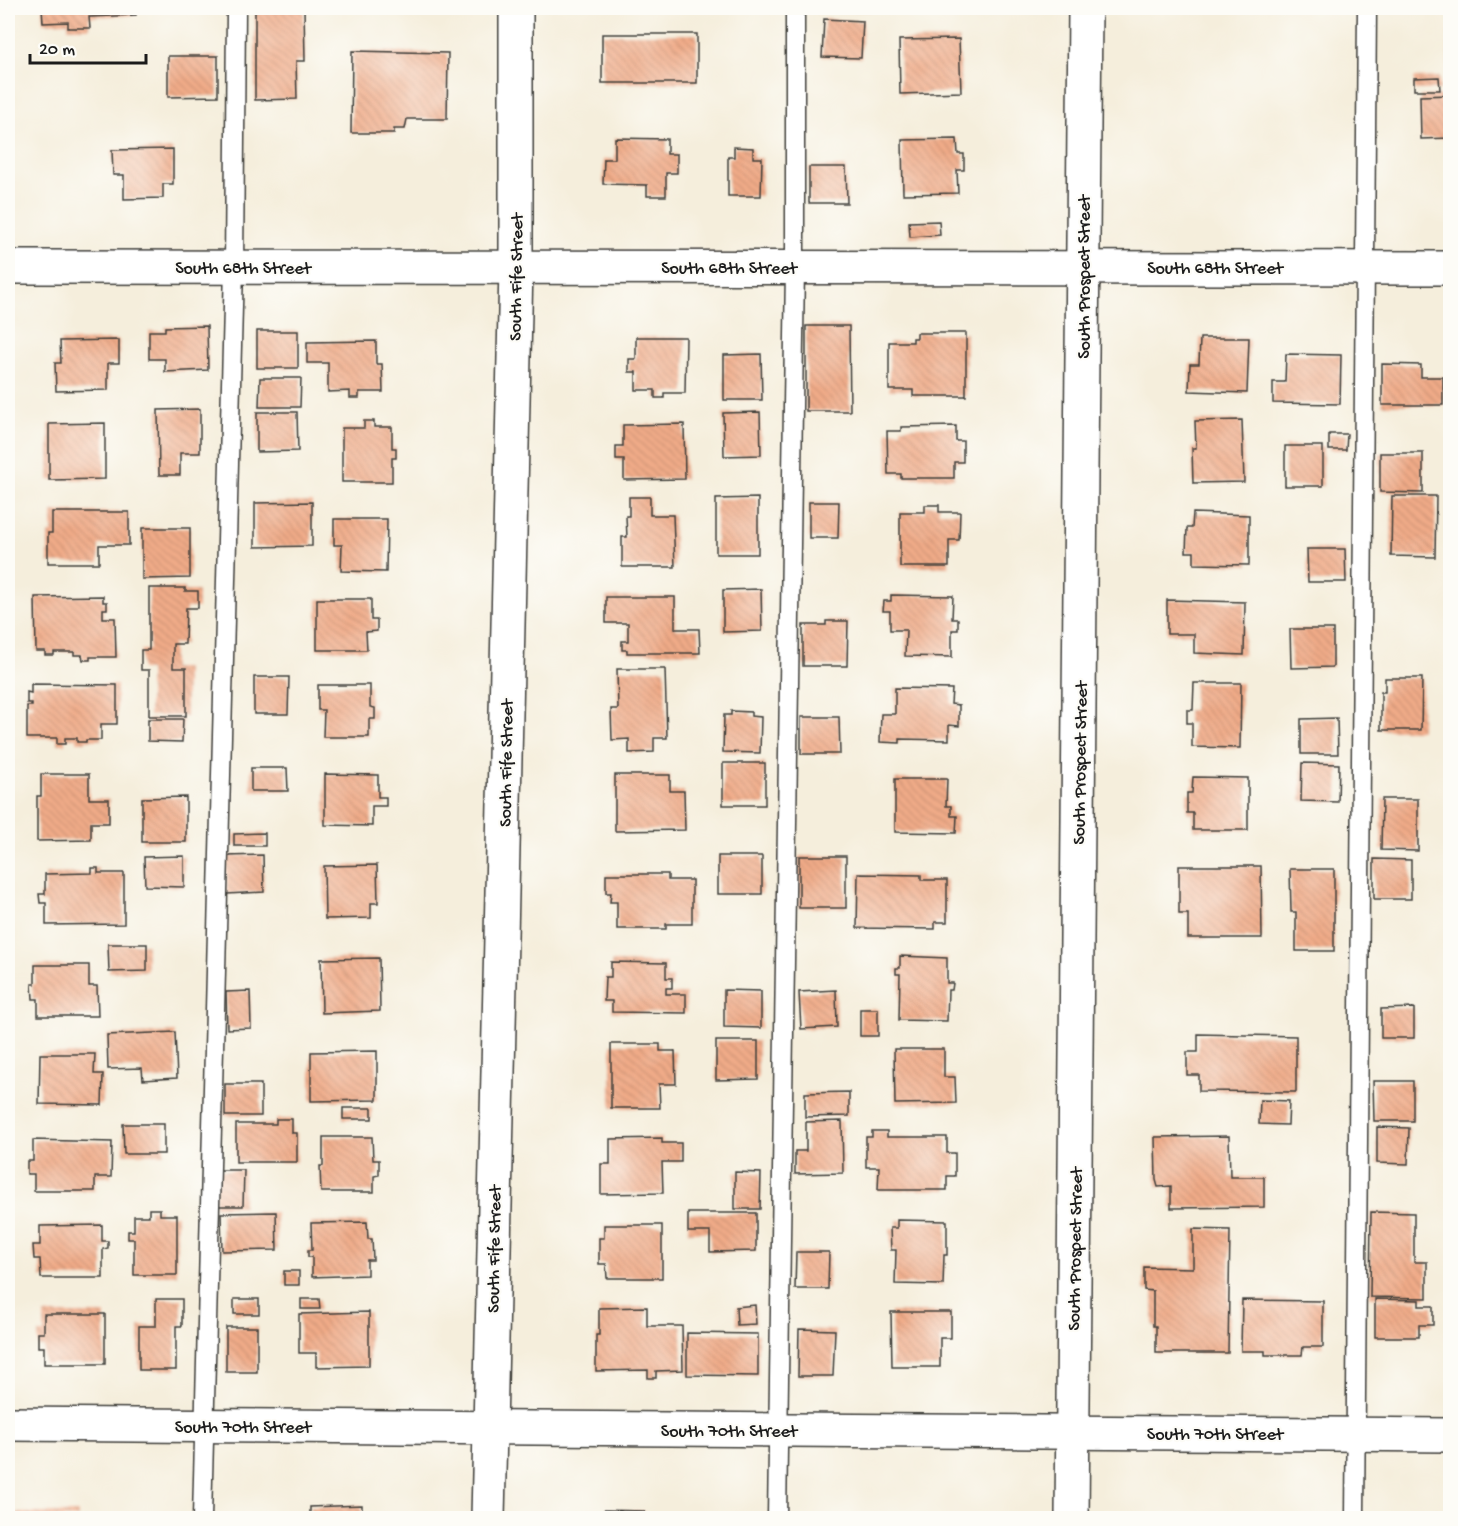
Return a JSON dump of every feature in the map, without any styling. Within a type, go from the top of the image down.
[{"type":"street","name":"South Fife Street","points":[[488,1518],[516,267],[516,8]]},
{"type":"street","name":"South Prospect Street","points":[[1072,1518],[1085,8]]},
{"type":"street","name":"South 68th Street","points":[[8,267],[1450,268]]},
{"type":"street","name":"South 70th Street","points":[[8,1424],[1450,1435]]},
{"type":"lane","points":[[202,1518],[234,267],[236,8]]},
{"type":"lane","points":[[777,1518],[795,267],[795,8]]},
{"type":"lane","points":[[1355,1518],[1367,8]]},
{"type":"building","points":[[42,8],[136,8],[136,15],[89,17],[90,28],[68,28],[68,22],[43,23]]},
{"type":"building","points":[[255,8],[304,8],[305,61],[296,61],[297,99],[255,100]]},
{"type":"building","points":[[842,8],[886,8],[886,11],[842,11]]},
{"type":"building","points":[[824,19],[863,21],[861,58],[822,57]]},
{"type":"building","points":[[1448,31],[1450,31],[1450,76],[1448,76]]},
{"type":"building","points":[[602,34],[697,34],[697,83],[602,83]]},
{"type":"building","points":[[959,39],[961,92],[900,94],[899,40]]},
{"type":"building","points":[[352,51],[448,53],[447,119],[407,119],[405,129],[394,129],[394,133],[351,133]]},
{"type":"building","points":[[168,56],[218,56],[218,96],[168,97]]},
{"type":"building","points":[[1439,77],[1440,90],[1414,90],[1414,78]]},
{"type":"building","points":[[1450,95],[1450,138],[1421,139],[1420,96]]},
{"type":"building","points":[[615,138],[667,139],[667,154],[677,154],[677,173],[666,173],[666,196],[647,196],[647,185],[603,184],[604,159],[615,159]]},
{"type":"building","points":[[957,139],[958,154],[964,154],[964,170],[957,170],[958,193],[903,194],[902,140]]},
{"type":"building","points":[[734,147],[753,148],[753,158],[762,158],[761,196],[728,196],[728,157],[734,157]]},
{"type":"building","points":[[173,149],[173,184],[163,184],[163,198],[124,199],[124,175],[113,175],[112,150]]},
{"type":"building","points":[[809,167],[846,167],[847,203],[809,203]]},
{"type":"building","points":[[939,221],[940,235],[910,237],[909,222]]},
{"type":"building","points":[[207,326],[208,370],[165,372],[165,359],[149,359],[149,331],[165,331],[165,327]]},
{"type":"building","points":[[806,326],[849,326],[850,411],[806,411]]},
{"type":"building","points":[[257,331],[298,331],[298,368],[257,368]]},
{"type":"building","points":[[917,333],[966,333],[966,396],[913,396],[913,390],[889,390],[889,342],[913,342],[913,338],[917,338]]},
{"type":"building","points":[[636,337],[686,337],[685,393],[664,393],[664,398],[655,398],[655,390],[636,390],[636,372],[629,372],[629,359],[636,359]]},
{"type":"building","points":[[1200,338],[1249,338],[1247,393],[1189,391],[1190,364],[1199,364]]},
{"type":"building","points":[[119,340],[119,363],[108,363],[108,390],[56,391],[55,363],[61,363],[60,341]]},
{"type":"building","points":[[376,341],[376,364],[382,364],[383,392],[359,392],[359,398],[350,398],[350,391],[328,392],[328,363],[307,363],[307,342]]},
{"type":"building","points":[[761,354],[762,400],[724,400],[724,355]]},
{"type":"building","points":[[1286,354],[1341,355],[1340,404],[1273,403],[1273,382],[1285,382]]},
{"type":"building","points":[[1382,364],[1421,365],[1421,377],[1443,377],[1443,405],[1382,405]]},
{"type":"building","points":[[260,378],[301,378],[300,407],[259,407]]},
{"type":"building","points":[[200,409],[200,453],[180,453],[180,475],[159,475],[158,410]]},
{"type":"building","points":[[257,412],[297,412],[298,451],[257,452]]},
{"type":"building","points":[[760,412],[761,455],[724,456],[723,413]]},
{"type":"building","points":[[1242,420],[1244,482],[1193,483],[1192,448],[1196,448],[1195,421]]},
{"type":"building","points":[[364,421],[374,421],[374,427],[392,427],[392,448],[396,448],[396,458],[392,458],[392,482],[342,482],[342,428],[364,428]]},
{"type":"building","points":[[105,423],[105,479],[49,480],[49,424]]},
{"type":"building","points":[[684,424],[685,479],[624,480],[624,460],[616,460],[616,446],[623,446],[623,425]]},
{"type":"building","points":[[956,426],[956,441],[963,441],[963,462],[954,462],[954,478],[901,478],[901,474],[888,474],[887,431],[901,431],[901,427]]},
{"type":"building","points":[[1329,434],[1347,434],[1346,450],[1329,450]]},
{"type":"building","points":[[1285,446],[1323,446],[1323,486],[1285,486]]},
{"type":"building","points":[[1380,453],[1423,453],[1423,493],[1380,492]]},
{"type":"building","points":[[1392,496],[1436,496],[1435,557],[1391,556]]},
{"type":"building","points":[[629,497],[650,497],[650,515],[673,515],[675,567],[622,567],[622,537],[627,537],[626,516],[629,516]]},
{"type":"building","points":[[758,498],[758,554],[716,554],[716,499]]},
{"type":"building","points":[[312,502],[312,546],[255,547],[255,503]]},
{"type":"building","points":[[809,502],[839,502],[838,538],[809,538]]},
{"type":"building","points":[[925,505],[939,505],[939,512],[960,512],[959,540],[949,540],[949,567],[900,567],[900,512],[925,512]]},
{"type":"building","points":[[52,512],[129,512],[129,545],[99,545],[99,563],[48,563],[48,533],[52,533]]},
{"type":"building","points":[[1193,513],[1249,515],[1249,565],[1194,564],[1194,552],[1186,552],[1187,528],[1192,528]]},
{"type":"building","points":[[334,519],[387,519],[386,572],[341,571],[342,545],[334,545]]},
{"type":"building","points":[[142,528],[190,528],[190,578],[142,579]]},
{"type":"building","points":[[1307,549],[1345,549],[1346,582],[1308,582]]},
{"type":"building","points":[[149,588],[185,588],[185,591],[198,591],[198,608],[186,608],[185,644],[173,644],[173,668],[186,668],[186,716],[149,716],[149,670],[141,670],[141,650],[149,650]]},
{"type":"building","points":[[761,589],[762,631],[723,632],[723,590]]},
{"type":"building","points":[[891,595],[953,596],[952,619],[958,619],[958,630],[952,630],[952,657],[905,656],[906,630],[890,630],[890,611],[883,611],[884,601],[891,601]]},
{"type":"building","points":[[103,596],[103,602],[107,602],[107,609],[103,609],[103,618],[115,618],[116,657],[90,657],[90,660],[83,660],[82,655],[74,655],[74,652],[54,652],[54,655],[45,655],[45,651],[36,651],[35,597]]},
{"type":"building","points":[[606,597],[675,597],[675,629],[699,629],[700,653],[627,653],[627,650],[622,650],[622,641],[628,641],[628,623],[606,623]]},
{"type":"building","points":[[317,599],[371,599],[371,620],[377,620],[377,631],[366,632],[367,650],[317,650]]},
{"type":"building","points":[[1167,600],[1245,602],[1244,655],[1194,653],[1194,634],[1167,634]]},
{"type":"building","points":[[826,621],[848,621],[847,666],[803,666],[803,625],[826,625]]},
{"type":"building","points":[[1290,629],[1333,629],[1333,667],[1291,668]]},
{"type":"building","points":[[617,669],[665,669],[667,738],[654,738],[654,752],[629,753],[629,739],[612,740],[611,709],[618,709]]},
{"type":"building","points":[[254,677],[289,677],[288,714],[254,714]]},
{"type":"building","points":[[1385,678],[1422,678],[1421,730],[1381,730],[1381,692],[1385,692]]},
{"type":"building","points":[[1194,683],[1241,683],[1240,748],[1192,747],[1192,723],[1187,723],[1187,710],[1193,710]]},
{"type":"building","points":[[31,684],[117,685],[117,724],[101,724],[101,740],[77,742],[77,738],[65,738],[65,744],[57,744],[57,738],[27,738],[27,706],[32,706],[32,703],[27,703],[27,692],[31,693]]},
{"type":"building","points":[[318,685],[370,685],[370,707],[375,708],[375,719],[369,719],[369,737],[323,737],[324,710],[318,710]]},
{"type":"building","points":[[895,688],[952,689],[951,704],[959,705],[959,726],[949,725],[949,740],[900,739],[900,743],[880,742],[881,714],[895,714]]},
{"type":"building","points":[[731,711],[751,712],[751,716],[761,717],[760,753],[723,752],[724,715],[731,715]]},
{"type":"building","points":[[801,717],[839,717],[840,754],[801,754]]},
{"type":"building","points":[[1337,718],[1338,754],[1301,754],[1301,719]]},
{"type":"building","points":[[148,719],[183,719],[182,742],[148,741]]},
{"type":"building","points":[[723,763],[765,763],[765,805],[723,805]]},
{"type":"building","points":[[1302,763],[1339,764],[1338,802],[1301,801]]},
{"type":"building","points":[[251,768],[287,768],[288,791],[251,791]]},
{"type":"building","points":[[41,774],[89,774],[89,799],[109,799],[109,823],[91,823],[91,840],[37,841],[37,796],[41,796]]},
{"type":"building","points":[[325,774],[378,775],[378,797],[386,797],[386,806],[372,806],[372,826],[325,825]]},
{"type":"building","points":[[615,775],[670,775],[670,791],[684,791],[685,830],[615,831]]},
{"type":"building","points":[[1193,777],[1248,778],[1248,830],[1193,830],[1193,813],[1187,813],[1187,793],[1192,793]]},
{"type":"building","points":[[895,779],[947,779],[946,806],[951,806],[951,816],[957,816],[956,833],[895,832]]},
{"type":"building","points":[[186,797],[186,842],[142,842],[142,798]]},
{"type":"building","points":[[1382,799],[1418,799],[1418,851],[1381,850]]},
{"type":"building","points":[[265,833],[265,846],[234,846],[234,834]]},
{"type":"building","points":[[263,855],[264,892],[227,894],[226,856]]},
{"type":"building","points":[[184,856],[184,887],[145,886],[144,857]]},
{"type":"building","points":[[718,856],[762,856],[762,894],[718,894]]},
{"type":"building","points":[[799,856],[846,856],[846,908],[799,908]]},
{"type":"building","points":[[1374,859],[1411,860],[1411,899],[1374,899]]},
{"type":"building","points":[[377,865],[378,903],[371,903],[371,918],[325,919],[324,866]]},
{"type":"building","points":[[1179,866],[1261,866],[1262,938],[1188,938],[1188,914],[1179,914]]},
{"type":"building","points":[[92,868],[98,868],[98,873],[124,873],[124,924],[46,925],[46,903],[40,903],[39,894],[45,894],[45,874],[92,873]]},
{"type":"building","points":[[1290,869],[1334,869],[1334,951],[1296,951],[1296,912],[1291,912]]},
{"type":"building","points":[[606,874],[668,874],[668,880],[692,880],[692,924],[666,924],[666,929],[617,929],[617,902],[610,902],[611,893],[606,893]]},
{"type":"building","points":[[858,874],[921,875],[921,880],[947,880],[947,922],[935,922],[935,929],[857,928]]},
{"type":"building","points":[[108,944],[147,944],[147,971],[109,972]]},
{"type":"building","points":[[900,956],[947,958],[947,983],[953,983],[952,990],[948,990],[947,1021],[899,1020],[900,974],[896,974],[896,968],[900,968]]},
{"type":"building","points":[[379,958],[380,1011],[322,1013],[321,959]]},
{"type":"building","points":[[611,962],[666,963],[666,978],[672,978],[672,988],[666,988],[666,994],[686,994],[686,1013],[612,1012],[612,1001],[604,1001],[605,977],[611,977]]},
{"type":"building","points":[[35,965],[89,965],[89,986],[97,986],[98,1016],[38,1016],[38,999],[33,999],[32,984],[35,984]]},
{"type":"building","points":[[724,990],[761,991],[761,1028],[724,1027]]},
{"type":"building","points":[[836,990],[837,1027],[801,1029],[799,992]]},
{"type":"building","points":[[250,991],[251,1028],[227,1029],[226,992]]},
{"type":"building","points":[[1414,1008],[1414,1038],[1381,1038],[1381,1009]]},
{"type":"building","points":[[860,1009],[878,1009],[878,1036],[860,1036]]},
{"type":"building","points":[[175,1032],[177,1078],[143,1080],[142,1068],[108,1069],[107,1035]]},
{"type":"building","points":[[1198,1034],[1296,1036],[1296,1092],[1199,1091],[1199,1075],[1187,1075],[1187,1052],[1198,1052]]},
{"type":"building","points":[[716,1041],[758,1041],[758,1079],[716,1080]]},
{"type":"building","points":[[611,1044],[660,1044],[660,1051],[675,1051],[676,1084],[659,1084],[660,1108],[611,1108]]},
{"type":"building","points":[[894,1049],[944,1049],[944,1077],[955,1077],[956,1103],[895,1104]]},
{"type":"building","points":[[377,1051],[377,1100],[311,1101],[311,1052]]},
{"type":"building","points":[[40,1054],[95,1054],[94,1074],[103,1074],[102,1105],[39,1104]]},
{"type":"building","points":[[1373,1081],[1413,1081],[1413,1121],[1374,1121]]},
{"type":"building","points":[[225,1084],[261,1084],[261,1116],[225,1116]]},
{"type":"building","points":[[849,1092],[849,1116],[805,1117],[805,1093]]},
{"type":"building","points":[[1260,1100],[1289,1101],[1288,1125],[1259,1124]]},
{"type":"building","points":[[343,1108],[372,1108],[372,1119],[343,1119]]},
{"type":"building","points":[[276,1119],[292,1119],[292,1133],[297,1133],[297,1162],[236,1162],[236,1124],[276,1124]]},
{"type":"building","points":[[842,1121],[843,1173],[795,1174],[795,1151],[806,1151],[806,1122]]},
{"type":"building","points":[[123,1124],[164,1124],[164,1154],[124,1154]]},
{"type":"building","points":[[1377,1127],[1409,1128],[1408,1164],[1377,1163]]},
{"type":"building","points":[[872,1131],[887,1131],[887,1137],[947,1137],[947,1153],[955,1153],[955,1176],[947,1176],[947,1190],[878,1190],[879,1167],[866,1167],[866,1137],[872,1137]]},
{"type":"building","points":[[1229,1136],[1230,1177],[1264,1177],[1264,1207],[1171,1208],[1171,1186],[1158,1187],[1156,1180],[1155,1137]]},
{"type":"building","points":[[323,1137],[372,1137],[373,1160],[379,1160],[379,1175],[374,1176],[374,1192],[321,1192],[320,1166],[323,1166]]},
{"type":"building","points":[[662,1138],[662,1143],[681,1143],[681,1162],[662,1162],[663,1193],[601,1194],[601,1164],[610,1164],[610,1139]]},
{"type":"building","points":[[33,1140],[112,1142],[111,1177],[95,1177],[95,1191],[34,1191],[34,1174],[27,1174],[27,1161],[33,1161]]},
{"type":"building","points":[[216,1170],[244,1170],[243,1206],[215,1206]]},
{"type":"building","points":[[735,1172],[761,1173],[760,1209],[735,1209]]},
{"type":"building","points":[[149,1209],[160,1209],[160,1215],[177,1215],[177,1275],[134,1275],[134,1239],[128,1239],[128,1231],[134,1231],[134,1216],[149,1216]]},
{"type":"building","points":[[276,1212],[277,1250],[222,1251],[221,1213]]},
{"type":"building","points":[[1371,1212],[1414,1213],[1414,1262],[1427,1262],[1427,1298],[1370,1297]]},
{"type":"building","points":[[688,1213],[756,1213],[756,1251],[710,1252],[710,1232],[688,1232]]},
{"type":"building","points":[[897,1220],[947,1221],[947,1255],[944,1255],[943,1285],[895,1284],[896,1250],[891,1250],[890,1228],[897,1228]]},
{"type":"building","points":[[367,1222],[368,1239],[372,1239],[373,1260],[367,1260],[367,1275],[312,1277],[312,1257],[308,1257],[308,1250],[312,1250],[311,1223]]},
{"type":"building","points":[[102,1225],[102,1241],[108,1241],[108,1248],[103,1249],[103,1278],[41,1278],[40,1259],[34,1259],[33,1245],[40,1245],[40,1226]]},
{"type":"building","points":[[604,1225],[662,1225],[662,1278],[607,1278],[606,1264],[599,1264],[599,1238],[604,1238]]},
{"type":"building","points":[[1193,1229],[1230,1230],[1228,1353],[1156,1353],[1153,1291],[1144,1290],[1144,1267],[1193,1268]]},
{"type":"building","points":[[796,1252],[829,1252],[828,1289],[795,1289]]},
{"type":"building","points":[[284,1271],[299,1271],[299,1285],[284,1285]]},
{"type":"building","points":[[156,1299],[182,1299],[182,1326],[176,1326],[176,1370],[139,1370],[139,1326],[156,1326]]},
{"type":"building","points":[[234,1299],[259,1299],[259,1314],[234,1314]]},
{"type":"building","points":[[301,1299],[319,1299],[320,1309],[301,1309]]},
{"type":"building","points":[[1375,1299],[1419,1300],[1419,1306],[1433,1306],[1433,1325],[1419,1325],[1419,1337],[1375,1337]]},
{"type":"building","points":[[1242,1300],[1323,1301],[1323,1347],[1303,1347],[1302,1355],[1265,1355],[1265,1351],[1241,1351]]},
{"type":"building","points":[[755,1305],[756,1324],[737,1325],[736,1307]]},
{"type":"building","points":[[647,1307],[647,1326],[682,1326],[683,1370],[656,1371],[656,1378],[648,1378],[648,1370],[596,1371],[599,1308]]},
{"type":"building","points":[[369,1312],[369,1366],[316,1367],[316,1353],[299,1353],[299,1314]]},
{"type":"building","points":[[891,1312],[951,1312],[951,1338],[940,1338],[940,1367],[892,1367]]},
{"type":"building","points":[[44,1314],[105,1314],[105,1364],[44,1364],[44,1347],[38,1347],[38,1333],[44,1333]]},
{"type":"building","points":[[226,1327],[257,1327],[257,1372],[226,1372]]},
{"type":"building","points":[[799,1329],[835,1330],[833,1376],[798,1376]]},
{"type":"building","points":[[687,1333],[758,1334],[758,1376],[687,1375]]},
{"type":"building","points":[[362,1505],[362,1518],[310,1518],[310,1507]]},
{"type":"building","points":[[604,1510],[644,1511],[646,1518],[603,1518]]},
{"type":"building","points":[[12,1513],[78,1513],[78,1518],[12,1518]]}]
